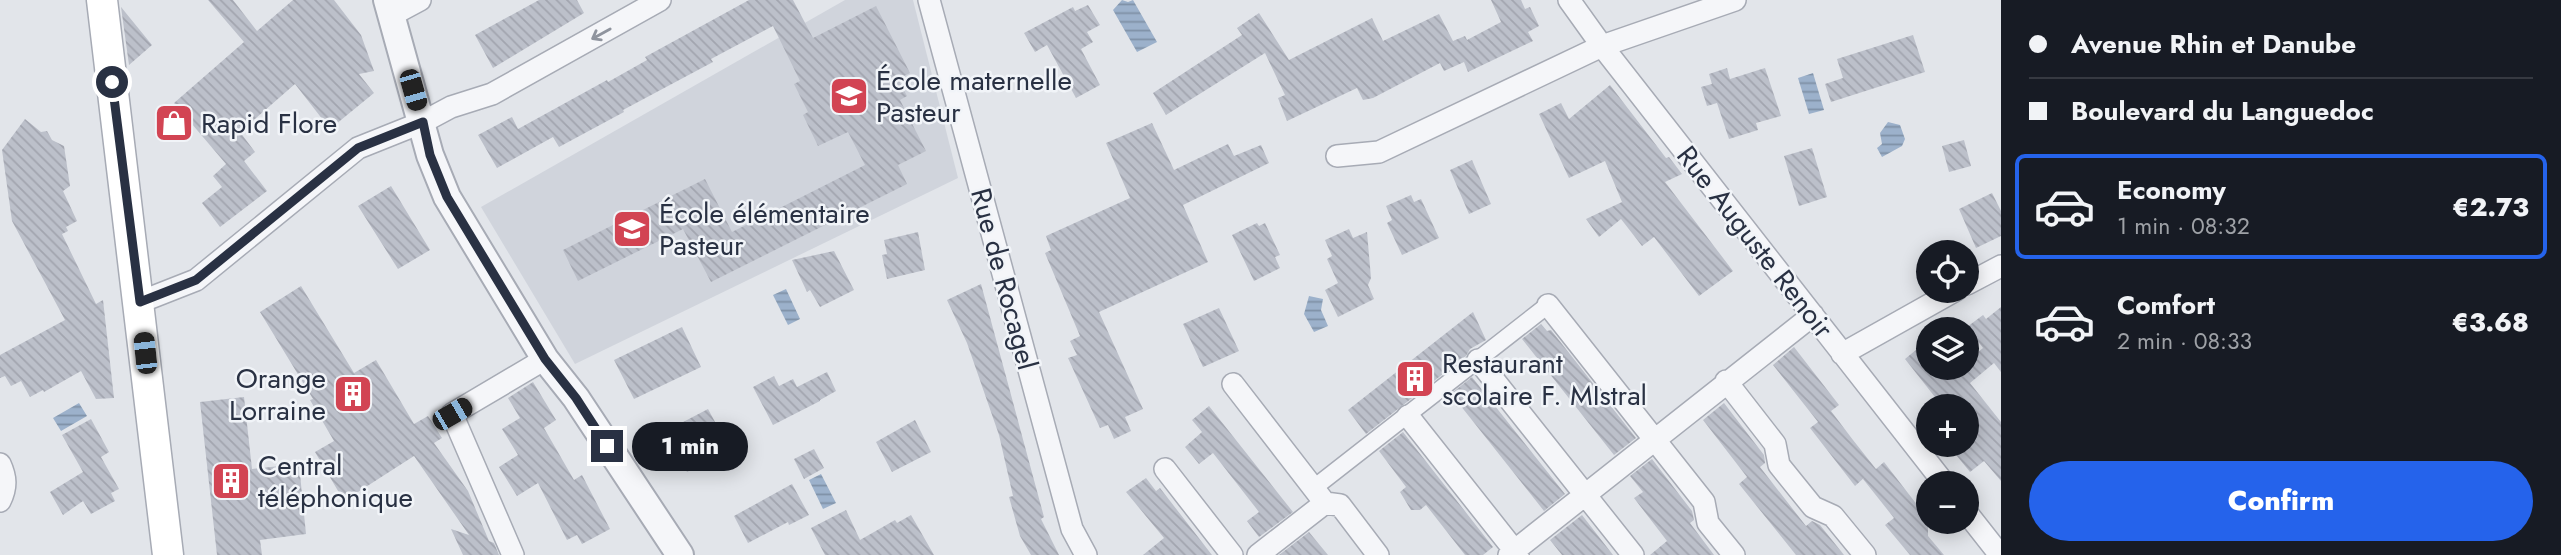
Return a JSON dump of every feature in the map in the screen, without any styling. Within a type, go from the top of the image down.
[{"type":"main road","points":[[102,0],[169,555]]},
{"type":"street","points":[[420,0],[390,7],[430,155],[447,197],[545,359],[576,398],[680,555]]},
{"type":"street","points":[[140,302],[196,280],[358,148],[423,122],[451,107],[492,94],[660,0]]},
{"type":"street","name":"Rue de Rocagel","points":[[929,0],[1072,529],[1086,555]]},
{"type":"street","name":"Rue Auguste Renoir","points":[[1569,0],[1602,46],[1935,471]]},
{"type":"street","points":[[1337,156],[1379,152],[1602,46],[1735,0]]},
{"type":"street","points":[[1979,278],[2001,266]]},
{"type":"street","points":[[1842,354],[1933,303]]},
{"type":"street","points":[[1258,555],[1408,416],[1548,305],[1704,502],[1708,523],[1734,555]]},
{"type":"street","points":[[1408,416],[1514,554],[1813,315]]},
{"type":"street","points":[[513,555],[452,414],[545,359]]},
{"type":"street","points":[[1478,360],[1633,555]]},
{"type":"street","points":[[1726,382],[1775,444],[1779,465],[1813,507],[1833,516],[1865,555]]},
{"type":"street","points":[[1233,384],[1320,495],[1340,505],[1378,555]]},
{"type":"street","points":[[0,464],[5,475],[5,491],[0,501]]},
{"type":"street","points":[[1165,470],[1232,555]]},
{"type":"street","points":[[1979,528],[2000,555]]},
{"type":"shaded area","points":[[845,0],[913,0],[958,178],[575,364],[481,207]]},
{"type":"water","points":[[1122,0],[1133,0],[1157,42],[1137,52],[1113,10]]},
{"type":"water","points":[[1813,73],[1824,110],[1809,114],[1798,78]]},
{"type":"water","points":[[1888,122],[1900,125],[1905,139],[1902,146],[1882,157],[1877,148],[1882,144],[1880,133]]},
{"type":"water","points":[[786,289],[800,319],[788,325],[773,295]]},
{"type":"water","points":[[1309,296],[1323,299],[1321,310],[1328,326],[1314,332],[1304,314]]},
{"type":"water","points":[[79,403],[87,416],[61,431],[53,418]]},
{"type":"water","points":[[821,474],[836,503],[823,509],[809,480]]},
{"type":"building","points":[[208,0],[233,0],[257,31],[293,0],[334,0],[361,35],[374,71],[359,74],[374,93],[330,129],[295,84],[240,132],[255,152],[244,161],[267,191],[220,227],[202,203],[222,187],[213,176],[226,164],[174,103],[244,42]]},
{"type":"building","points":[[539,0],[577,0],[584,13],[493,68],[475,35]]},
{"type":"building","points":[[749,0],[793,0],[813,38],[876,6],[910,73],[898,79],[907,96],[900,100],[926,151],[898,165],[907,184],[711,282],[683,229],[578,281],[563,250],[705,179],[732,232],[865,165],[848,132],[818,146],[803,115],[808,112],[794,84],[800,81],[773,26],[559,147],[553,137],[497,168],[478,135],[512,117],[518,129],[607,80],[608,82],[647,60],[645,57]]},
{"type":"building","points":[[1491,0],[1521,0],[1525,9],[1530,7],[1539,26],[1528,32],[1533,41],[1468,72],[1464,62],[1444,71],[1440,63],[1373,98],[1363,100],[1357,88],[1287,121],[1278,98],[1285,95],[1265,53],[1166,115],[1153,93],[1242,35],[1237,28],[1259,13],[1289,60],[1372,18],[1383,41],[1439,14],[1453,41],[1465,36],[1467,40],[1501,22]]},
{"type":"building","points":[[1088,5],[1100,25],[1087,32],[1093,42],[1081,49],[1100,85],[1076,98],[1047,45],[1035,52],[1024,33],[1073,7],[1075,11]]},
{"type":"building","points":[[121,7],[152,45],[129,65]]},
{"type":"building","points":[[1913,35],[1925,72],[1831,102],[1825,84],[1843,78],[1837,59]]},
{"type":"building","points":[[1727,68],[1730,79],[1765,68],[1781,116],[1756,123],[1758,130],[1729,139],[1717,103],[1707,106],[1701,87],[1712,84],[1709,74]]},
{"type":"building","points":[[1610,85],[1666,158],[1669,157],[1682,174],[1665,182],[1733,271],[1699,296],[1654,237],[1642,246],[1621,219],[1599,237],[1586,219],[1622,202],[1605,161],[1569,178],[1539,114],[1561,103],[1569,119]]},
{"type":"building","points":[[25,119],[41,132],[47,131],[52,140],[64,146],[70,186],[63,191],[77,221],[66,227],[68,231],[62,234],[96,304],[103,300],[114,398],[96,399],[81,371],[30,397],[21,381],[11,386],[5,376],[0,378],[0,355],[65,320],[12,221],[2,150]]},
{"type":"building","points":[[1152,123],[1174,170],[1228,144],[1234,156],[1261,145],[1269,163],[1183,205],[1208,262],[1099,312],[1143,409],[1125,417],[1131,431],[1114,439],[1108,425],[1100,428],[1068,358],[1077,355],[1070,341],[1080,336],[1045,253],[1051,250],[1046,236],[1130,198],[1106,143]]},
{"type":"building","points":[[1964,140],[1971,166],[1949,172],[1942,146]]},
{"type":"building","points":[[1812,148],[1827,197],[1799,206],[1784,156]]},
{"type":"building","points":[[1472,160],[1491,204],[1469,214],[1450,170]]},
{"type":"building","points":[[391,186],[430,250],[398,269],[358,206]]},
{"type":"building","points":[[1992,193],[2001,211],[2001,236],[1979,247],[1979,240],[1973,240],[1959,209]]},
{"type":"building","points":[[1411,195],[1414,202],[1421,199],[1439,238],[1402,255],[1387,223],[1392,220],[1386,206]]},
{"type":"building","points":[[1257,223],[1259,226],[1265,223],[1280,255],[1275,257],[1280,268],[1254,281],[1232,235]]},
{"type":"building","points":[[1349,229],[1353,238],[1367,232],[1371,278],[1368,285],[1374,299],[1338,317],[1325,290],[1338,283],[1327,259],[1332,256],[1325,240]]},
{"type":"building","points":[[918,232],[925,270],[887,279],[882,255],[887,254],[884,240]]},
{"type":"building","points":[[834,251],[854,290],[820,307],[810,290],[807,292],[792,260]]},
{"type":"building","points":[[981,284],[1044,517],[1041,519],[1059,555],[1031,555],[1020,536],[1009,497],[1013,496],[999,435],[967,343],[947,300]]},
{"type":"building","name":"Orange Lorraine","points":[[301,286],[354,373],[376,360],[414,424],[428,416],[442,438],[434,443],[468,491],[489,541],[494,543],[499,555],[463,555],[451,529],[469,535],[414,456],[344,501],[315,452],[334,441],[310,400],[313,399],[260,312]]},
{"type":"building","points":[[2001,307],[2001,372],[1994,363],[1979,376],[1979,351],[1983,348],[1979,343],[1979,318],[1983,315],[1986,319]]},
{"type":"building","points":[[1219,308],[1239,351],[1203,367],[1183,324]]},
{"type":"building","name":"Restaurant scolaire F. MIstral","points":[[1473,312],[1486,340],[1470,349],[1466,356],[1366,434],[1348,410]]},
{"type":"building","points":[[1541,324],[1547,331],[1551,330],[1636,438],[1614,455],[1522,339]]},
{"type":"building","points":[[682,327],[701,367],[634,399],[614,360]]},
{"type":"building","points":[[1794,347],[1839,405],[1831,411],[1853,440],[1876,469],[1884,462],[1916,503],[1916,534],[1928,534],[1944,555],[1910,555],[1885,525],[1894,518],[1863,479],[1865,477],[1855,486],[1810,428],[1818,422],[1773,365]]},
{"type":"building","points":[[1916,350],[1916,373],[1905,359]]},
{"type":"building","points":[[827,372],[836,391],[773,425],[753,387],[774,376],[779,386],[793,379],[797,387]]},
{"type":"building","points":[[1472,377],[1565,494],[1544,511],[1460,405],[1457,407],[1448,396]]},
{"type":"building","points":[[1922,380],[1974,380],[1970,383],[1979,394],[1933,394]]},
{"type":"building","points":[[533,382],[556,420],[544,428],[574,480],[582,475],[610,529],[582,544],[577,535],[567,540],[538,483],[517,496],[499,467],[518,455],[502,429],[520,418],[508,398]]},
{"type":"building","points":[[1979,394],[2001,422],[2001,481],[1984,461],[1969,471],[1958,457],[1979,457]]},
{"type":"building","name":"Central téléphonique","points":[[244,397],[252,469],[299,464],[306,534],[260,540],[262,555],[217,555],[200,402]]},
{"type":"building","points":[[1724,403],[1764,455],[1765,463],[1760,467],[1806,526],[1812,521],[1820,525],[1844,555],[1796,555],[1739,484],[1747,477],[1703,420]]},
{"type":"building","points":[[1209,406],[1293,512],[1259,537],[1247,521],[1259,512],[1213,453],[1199,464],[1185,447],[1202,432],[1192,420]]},
{"type":"building","points":[[708,409],[726,442],[712,449],[716,457],[687,472],[666,431]]},
{"type":"building","points":[[91,419],[109,452],[101,457],[119,489],[111,493],[115,501],[91,514],[83,501],[63,515],[50,492],[83,472],[62,435]]},
{"type":"building","points":[[915,420],[931,452],[892,472],[876,442]]},
{"type":"building","points":[[1403,432],[1493,547],[1483,555],[1465,555],[1426,505],[1420,510],[1411,510],[1400,492],[1406,487],[1379,451]]},
{"type":"building","points":[[814,449],[824,468],[804,479],[794,459]]},
{"type":"building","points":[[1652,459],[1692,511],[1694,520],[1690,523],[1714,555],[1650,555],[1667,541],[1634,498],[1643,492],[1630,476]]},
{"type":"building","points":[[1146,478],[1156,491],[1160,488],[1212,555],[1143,555],[1164,538],[1126,492]]},
{"type":"building","points":[[792,484],[809,515],[789,525],[788,522],[748,543],[734,516]]},
{"type":"building","points":[[846,510],[860,540],[895,520],[897,523],[911,515],[934,555],[825,555],[811,528]]},
{"type":"building","points":[[1582,515],[1613,555],[1562,555],[1550,540]]},
{"type":"building","points":[[1309,532],[1328,555],[1279,555]]},
{"type":"place","name":"École maternelle Pasteur","points":[[849,96]]},
{"type":"place","name":"Rapid Flore","points":[[174,123]]},
{"type":"place","name":"École élémentaire Pasteur","points":[[632,229]]},
{"type":"place","name":"Restaurant scolaire F. MIstral","points":[[1415,379]]},
{"type":"place","name":"Orange Lorraine","points":[[353,394]]},
{"type":"place","name":"Central téléphonique","points":[[231,481]]},
{"type":"route","points":[[112,82],[140,302],[196,280],[358,148],[423,122],[430,155],[447,197],[477,250],[545,359],[576,398],[607,446]]}]
